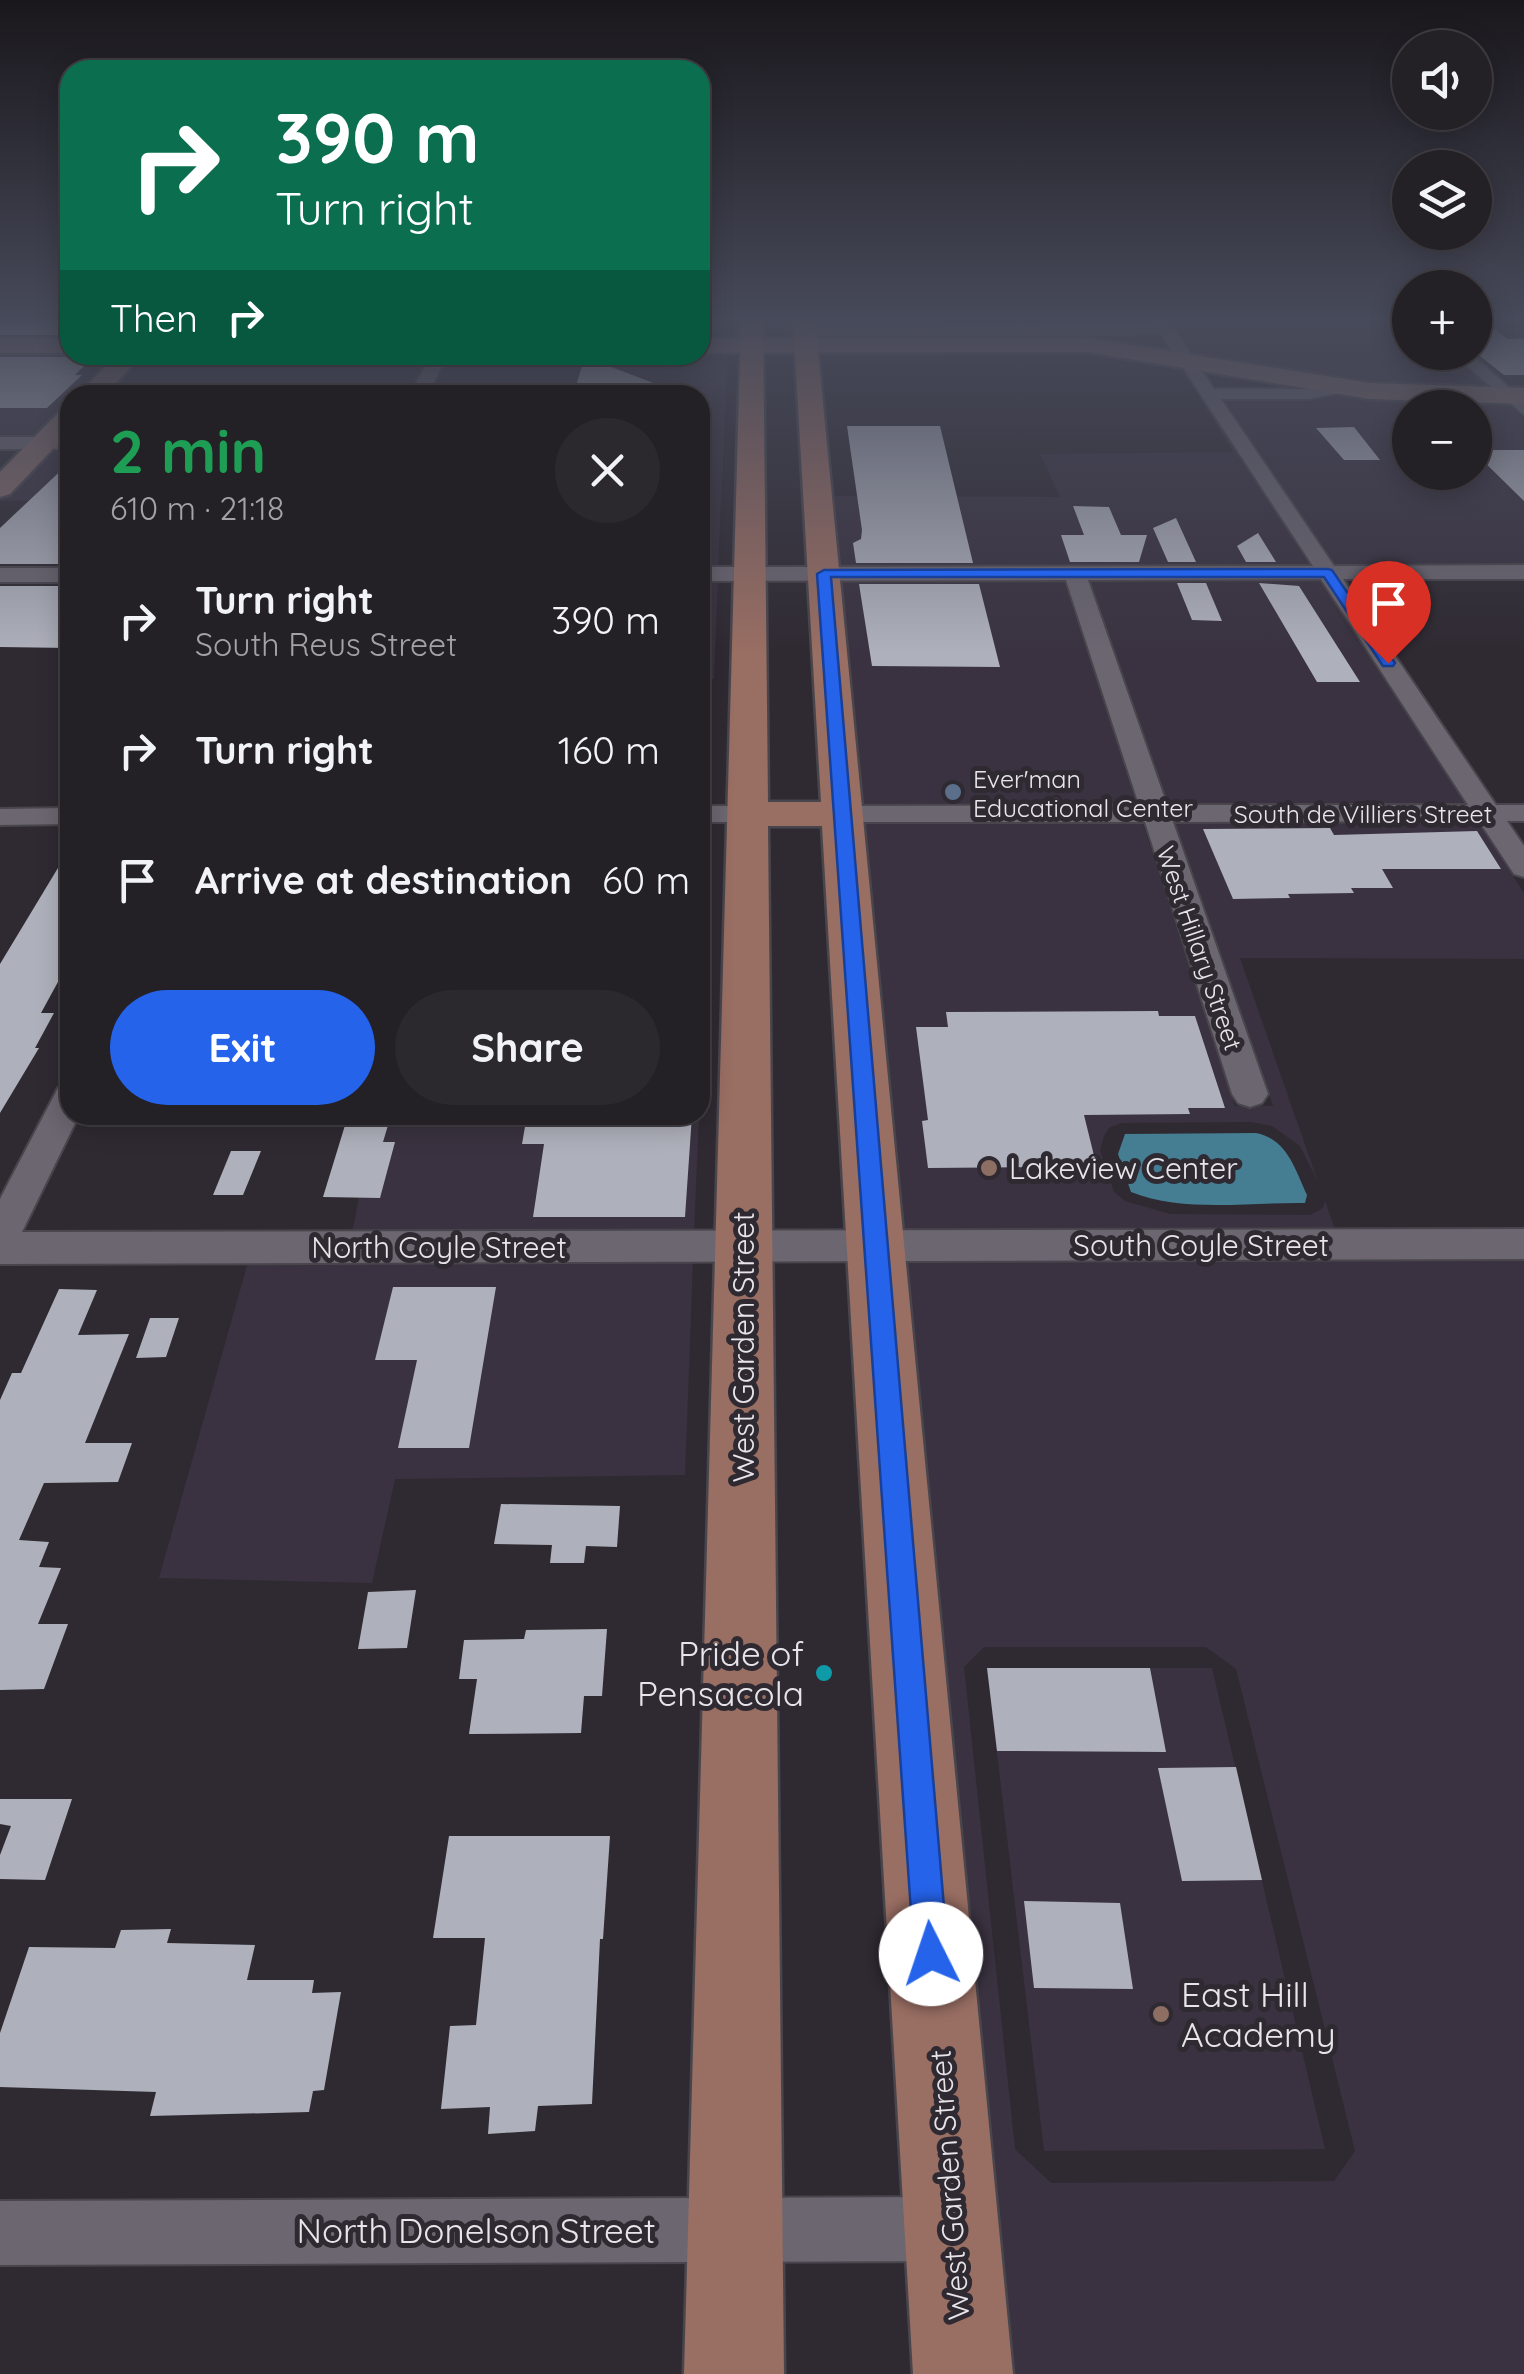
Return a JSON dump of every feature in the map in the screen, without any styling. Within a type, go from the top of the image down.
[{"type":"main road","name":"West Garden Street","points":[[734,2374],[743,1246],[731,806],[750,574],[751,431]]},
{"type":"main road","name":"West Garden Street","points":[[813,431],[963,2374]]},
{"type":"main road","points":[[731,806],[841,802]]},
{"type":"street","points":[[1233,431],[1524,868]]},
{"type":"street","points":[[0,443],[57,443]]},
{"type":"street","points":[[0,488],[57,443]]},
{"type":"street","points":[[710,574],[1524,572]]},
{"type":"street","name":"West Hillary Street","points":[[1075,573],[1250,1094]]},
{"type":"street","points":[[0,575],[60,575]]},
{"type":"street","name":"South de Villiers Street","points":[[841,802],[1154,814],[1524,813]]},
{"type":"street","points":[[0,817],[60,816]]},
{"type":"street","points":[[0,1237],[60,1117]]},
{"type":"street","name":"South Coyle Street","points":[[877,1246],[1524,1244]]},
{"type":"street","name":"North Coyle Street","points":[[0,1248],[877,1246]]},
{"type":"street","name":"North Donelson Street","points":[[0,2233],[952,2229]]},
{"type":"shaded area","points":[[0,431],[46,431],[37,440],[0,440]]},
{"type":"shaded area","points":[[710,431],[724,431],[718,569],[710,569]]},
{"type":"shaded area","points":[[1220,431],[1313,568],[841,569],[834,496],[1060,497],[1040,454],[1233,452]]},
{"type":"shaded area","points":[[1243,431],[1392,431],[1392,490],[1492,490],[1492,431],[1524,431],[1524,568],[1336,568]]},
{"type":"shaded area","points":[[51,446],[60,446],[60,500],[0,501]]},
{"type":"shaded area","points":[[710,578],[718,578],[714,679],[710,679]]},
{"type":"shaded area","points":[[842,578],[1065,578],[1137,806],[863,806]]},
{"type":"shaded area","points":[[1089,578],[1319,578],[1467,806],[1167,806]]},
{"type":"shaded area","points":[[864,821],[1142,821],[1235,1106],[1273,1106],[1172,821],[1477,821],[1524,893],[1524,959],[1240,958],[1318,1182],[1300,1146],[1272,1126],[1251,1122],[1121,1123],[1109,1128],[1104,1136],[1100,1150],[1114,1192],[1125,1201],[1170,1214],[1310,1215],[1323,1208],[1325,1201],[1335,1229],[903,1231]]},
{"type":"shaded area","points":[[373,1125],[699,1125],[694,1232],[352,1233]]},
{"type":"shaded area","points":[[1524,1259],[1524,2374],[1013,2374],[906,1261]],"holes":[[[984,1647],[1206,1647],[1236,1669],[1355,2151],[1334,2181],[1051,2183],[1015,2149],[964,1667]]]},
{"type":"shaded area","points":[[693,1261],[685,1475],[395,1479],[372,1583],[159,1578],[248,1262]]},
{"type":"shaded area","name":"East Hill Academy","points":[[987,1668],[1212,1668],[1325,2149],[1044,2151]]},
{"type":"water","points":[[1125,1134],[1267,1136],[1289,1156],[1307,1195],[1305,1203],[1217,1205],[1151,1198],[1131,1192],[1118,1154]]},
{"type":"building","points":[[848,431],[941,431],[973,563],[856,563],[853,543],[861,539]]},
{"type":"building","points":[[1318,431],[1357,431],[1380,460],[1344,460]]},
{"type":"building","points":[[1492,450],[1524,450],[1524,501],[1492,470]]},
{"type":"building","points":[[60,471],[60,564],[0,564],[0,528]]},
{"type":"building","points":[[1073,506],[1109,507],[1121,535],[1147,535],[1139,562],[1070,562],[1061,535],[1084,535]]},
{"type":"building","points":[[1176,518],[1196,562],[1168,562],[1153,528]]},
{"type":"building","points":[[1258,533],[1276,562],[1246,562],[1237,546]]},
{"type":"building","points":[[1177,583],[1206,583],[1222,621],[1192,620]]},
{"type":"building","points":[[1259,583],[1299,586],[1360,682],[1317,682]]},
{"type":"building","points":[[859,584],[979,584],[1000,667],[872,666]]},
{"type":"building","points":[[0,586],[60,586],[60,648],[0,647]]},
{"type":"building","points":[[1330,828],[1334,835],[1477,831],[1501,869],[1382,869],[1393,888],[1233,899],[1203,829]]},
{"type":"building","points":[[60,865],[60,978],[41,1013],[54,1013],[35,1048],[39,1048],[0,1113],[0,964]]},
{"type":"building","points":[[1158,1011],[1159,1016],[1195,1016],[1225,1108],[1188,1108],[1190,1114],[1084,1115],[1099,1176],[1040,1177],[1038,1167],[928,1168],[922,1121],[928,1120],[916,1027],[948,1027],[946,1012]]},
{"type":"building","points":[[345,1125],[388,1125],[383,1142],[395,1142],[380,1198],[323,1197]]},
{"type":"building","points":[[525,1125],[691,1125],[685,1217],[533,1217],[544,1144],[522,1144]]},
{"type":"building","points":[[231,1151],[261,1151],[243,1195],[213,1195]]},
{"type":"building","points":[[393,1287],[496,1287],[469,1448],[398,1448],[417,1360],[375,1360]]},
{"type":"building","points":[[59,1289],[97,1290],[78,1335],[129,1334],[85,1443],[132,1443],[118,1482],[44,1483],[19,1540],[49,1542],[39,1567],[61,1568],[38,1624],[68,1624],[44,1689],[0,1690],[0,1400],[12,1373],[21,1373]]},
{"type":"building","points":[[150,1318],[179,1318],[166,1357],[136,1358]]},
{"type":"building","points":[[501,1504],[620,1506],[617,1547],[586,1546],[584,1563],[550,1563],[552,1545],[494,1544]]},
{"type":"building","points":[[416,1590],[407,1648],[358,1649],[368,1592]]},
{"type":"building","points":[[607,1629],[602,1696],[584,1696],[581,1733],[469,1734],[477,1679],[459,1679],[464,1640],[524,1639],[526,1630]]},
{"type":"building","points":[[987,1668],[1150,1668],[1166,1752],[997,1751]]},
{"type":"building","points":[[1236,1767],[1262,1880],[1182,1881],[1158,1768]]},
{"type":"building","points":[[0,1799],[72,1799],[45,1880],[0,1879],[0,1855],[11,1826],[0,1824]]},
{"type":"building","points":[[449,1836],[610,1836],[600,1939],[592,2104],[538,2106],[535,2131],[488,2134],[490,2107],[441,2109],[450,2026],[476,2025],[485,1938],[433,1938]]},
{"type":"building","points":[[1024,1901],[1120,1903],[1133,1989],[1034,1988]]},
{"type":"building","points":[[171,1929],[167,1943],[255,1945],[247,1980],[314,1980],[312,1993],[341,1992],[324,2090],[313,2091],[309,2112],[150,2116],[156,2092],[0,2087],[0,2033],[29,1947],[115,1948],[121,1930]]},
{"type":"place","name":"Ever'man Educational Center","points":[[953,792]]},
{"type":"place","name":"Lakeview Center","points":[[989,1168]]},
{"type":"place","name":"Pride of Pensacola","points":[[824,1673]]},
{"type":"place","name":"East Hill Academy","points":[[1161,2014]]},
{"type":"route","points":[[931,1954],[824,574],[1328,573],[1388,663]]}]
